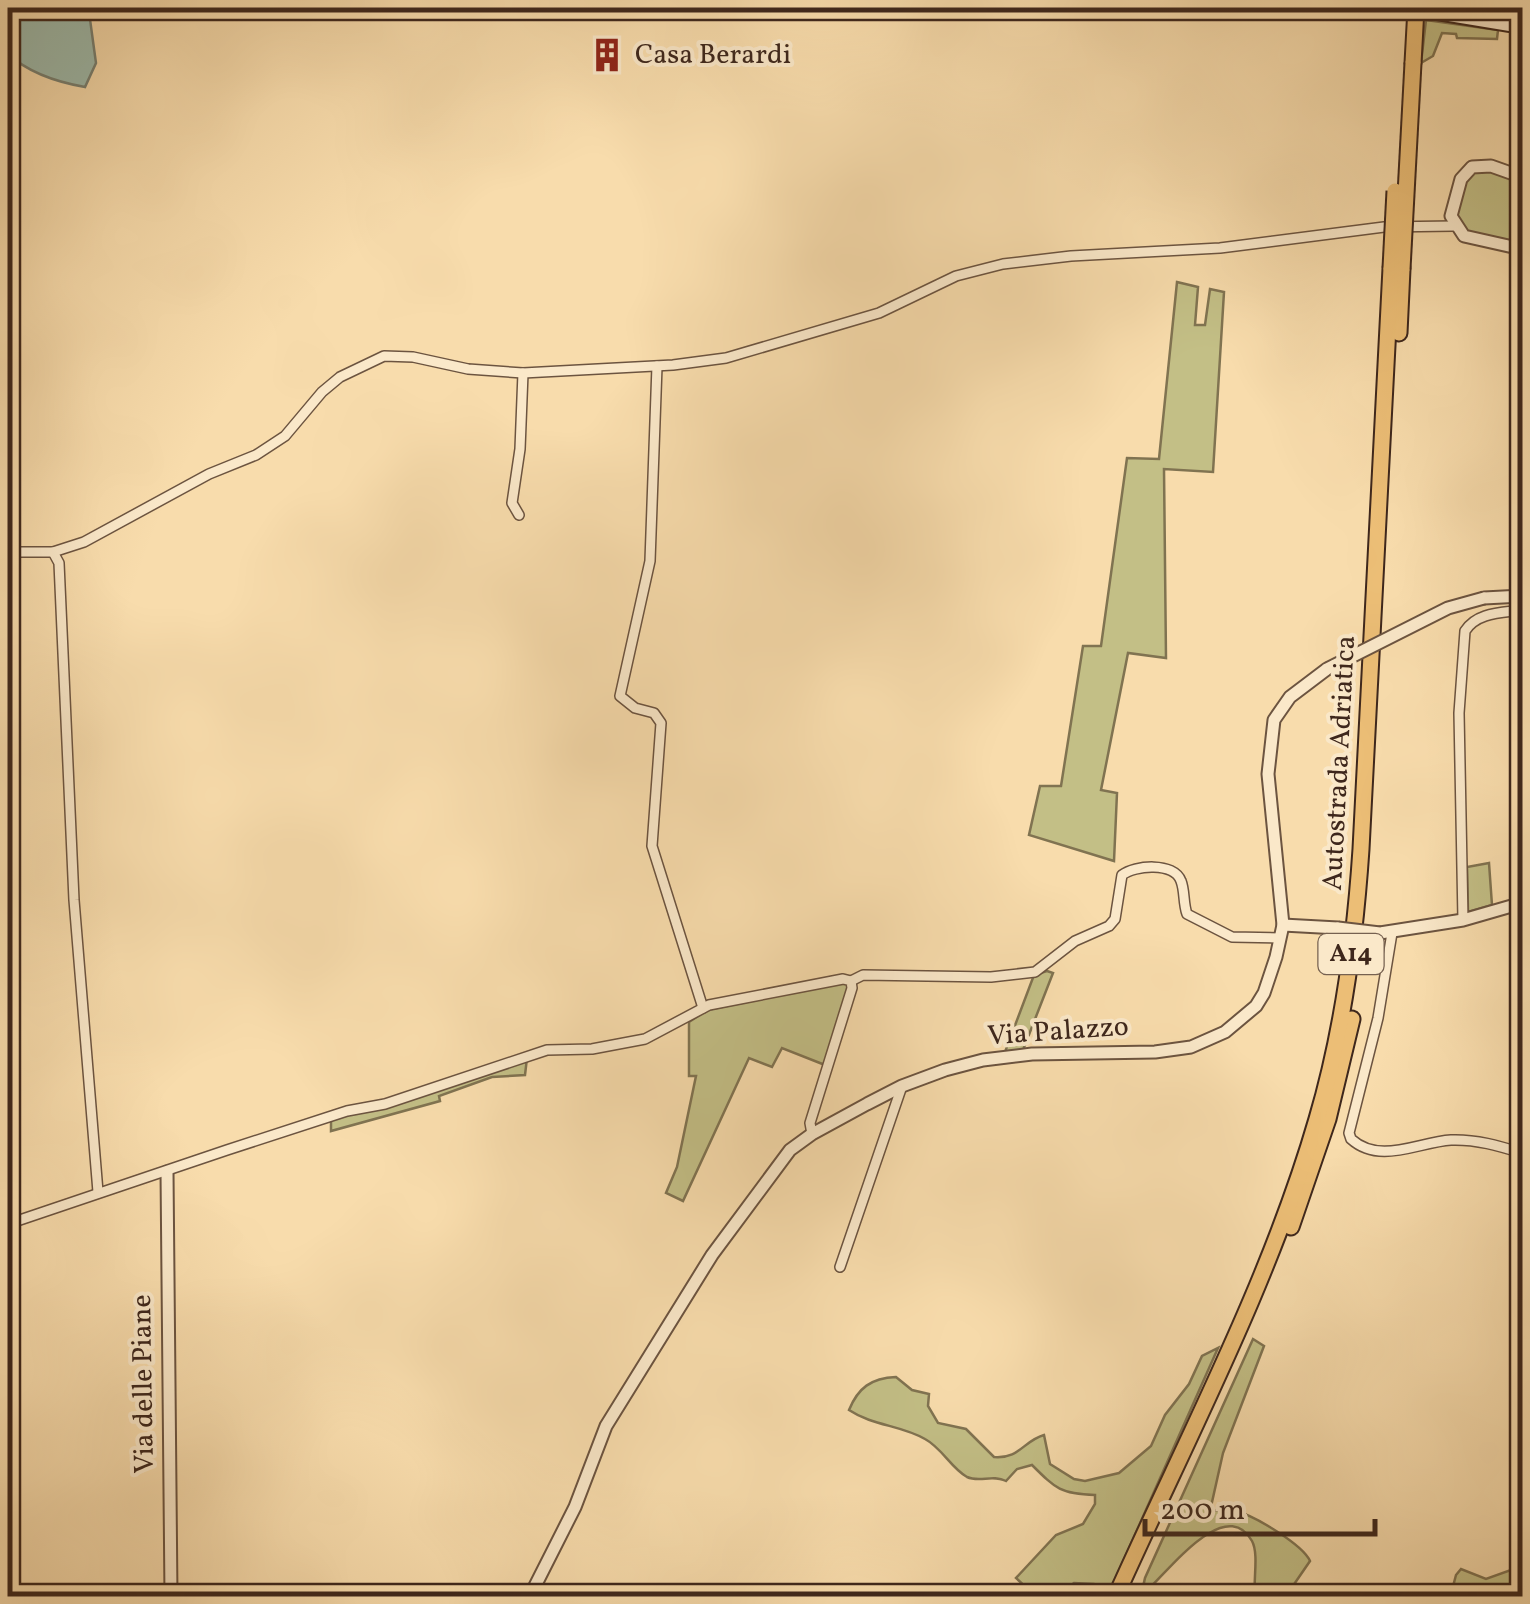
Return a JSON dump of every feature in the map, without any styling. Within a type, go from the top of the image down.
[{"type":"highway","name":"Autostrada Adriatica","points":[[1403,8],[1408,62]]},
{"type":"highway","name":"Autostrada Adriatica","points":[[1116,1596],[1277,1236],[1312,1135],[1339,1028],[1359,881],[1408,62],[1416,8]]},
{"type":"highway","name":"Autostrada Adriatica","points":[[1128,1596],[1296,1215],[1328,1119],[1350,1029],[1372,850],[1396,269]]},
{"type":"main road","points":[[1403,8],[1522,27]]},
{"type":"street","points":[[1522,177],[1492,166],[1472,166],[1460,179],[1451,216],[1464,236],[1522,249]]},
{"type":"street","points":[[8,552],[53,552],[112,528],[209,474],[273,446],[340,377],[384,356],[413,357],[468,369],[523,372],[657,366],[726,358],[879,314],[956,276],[1003,264],[1070,256],[1220,248],[1384,227],[1454,226]]},
{"type":"street","points":[[657,366],[650,561],[620,696],[636,708],[659,716],[661,722],[652,846],[702,1008]]},
{"type":"street","points":[[519,514],[512,503],[520,449],[523,372]]},
{"type":"street","points":[[53,552],[59,563],[74,900],[98,1192]]},
{"type":"street","name":"Via Palazzo","points":[[530,1596],[575,1507],[606,1426],[712,1254],[790,1150],[902,1086],[983,1060],[1032,1054],[1155,1052],[1208,1042],[1247,1016],[1264,993],[1282,931],[1268,774],[1274,720],[1281,708],[1327,669],[1448,608],[1484,598],[1522,596]]},
{"type":"street","points":[[1462,920],[1459,713],[1465,631],[1469,624],[1486,616],[1522,610]]},
{"type":"street","points":[[8,1224],[347,1111],[384,1104],[547,1050],[592,1049],[645,1038],[702,1008],[843,979],[851,981],[863,975],[991,977],[1036,972],[1075,941],[1109,926],[1114,920],[1122,876],[1136,868],[1165,869],[1176,874],[1182,882],[1187,914],[1232,937],[1338,928],[1386,933],[1462,920],[1522,903]]},
{"type":"street","points":[[1386,933],[1378,1018],[1351,1139],[1379,1151],[1466,1140],[1522,1153]]},
{"type":"street","points":[[812,1134],[810,1123],[851,981]]},
{"type":"street","points":[[840,1268],[902,1086]]},
{"type":"street","name":"Via delle Piane","points":[[166,1172],[171,1596]]},
{"type":"shaded area","points":[[8,8],[73,8],[89,12],[96,63],[85,87],[44,76],[8,54]]},
{"type":"shaded area","points":[[1426,20],[1498,30],[1497,39],[1457,38],[1456,34],[1442,33],[1433,56],[1421,63]]},
{"type":"shaded area","points":[[1485,166],[1522,179],[1522,244],[1463,231],[1454,215],[1466,179]]},
{"type":"shaded area","points":[[1177,282],[1198,287],[1195,325],[1205,325],[1210,289],[1224,292],[1213,472],[1164,469],[1166,658],[1128,653],[1101,790],[1117,793],[1114,861],[1029,835],[1040,786],[1061,786],[1083,646],[1101,646],[1127,458],[1159,459]]},
{"type":"shaded area","points":[[1489,863],[1492,905],[1468,912],[1467,867]]},
{"type":"shaded area","points":[[1053,973],[1023,1050],[1005,1052],[1034,975]]},
{"type":"shaded area","points":[[845,982],[850,986],[825,1065],[782,1048],[772,1067],[749,1058],[683,1201],[666,1193],[677,1167],[696,1076],[689,1076],[689,1022],[707,1010]]},
{"type":"shaded area","points":[[527,1058],[525,1075],[492,1077],[439,1096],[440,1101],[331,1131],[331,1119]]},
{"type":"shaded area","points":[[1253,1339],[1264,1346],[1223,1453],[1210,1511],[1232,1510],[1254,1518],[1288,1539],[1310,1561],[1286,1596],[1255,1596],[1252,1541],[1240,1529],[1226,1527],[1210,1532],[1194,1544],[1141,1596],[1145,1578]]},
{"type":"shaded area","points":[[1218,1348],[1109,1593],[1094,1584],[1074,1583],[1055,1596],[1025,1596],[1030,1591],[1016,1578],[1056,1535],[1083,1524],[1095,1504],[1095,1495],[1060,1489],[1032,1465],[1017,1469],[1006,1481],[967,1477],[925,1439],[849,1410],[866,1386],[896,1377],[912,1390],[929,1394],[928,1406],[938,1423],[966,1429],[994,1457],[1010,1455],[1044,1435],[1050,1464],[1074,1479],[1085,1481],[1119,1473],[1151,1446],[1165,1415],[1189,1384],[1202,1356]]},
{"type":"shaded area","points":[[1522,1566],[1522,1596],[1509,1592],[1499,1596],[1451,1594],[1461,1569],[1486,1579]]},
{"type":"place","name":"Casa Berardi","points":[[607,55]]}]
